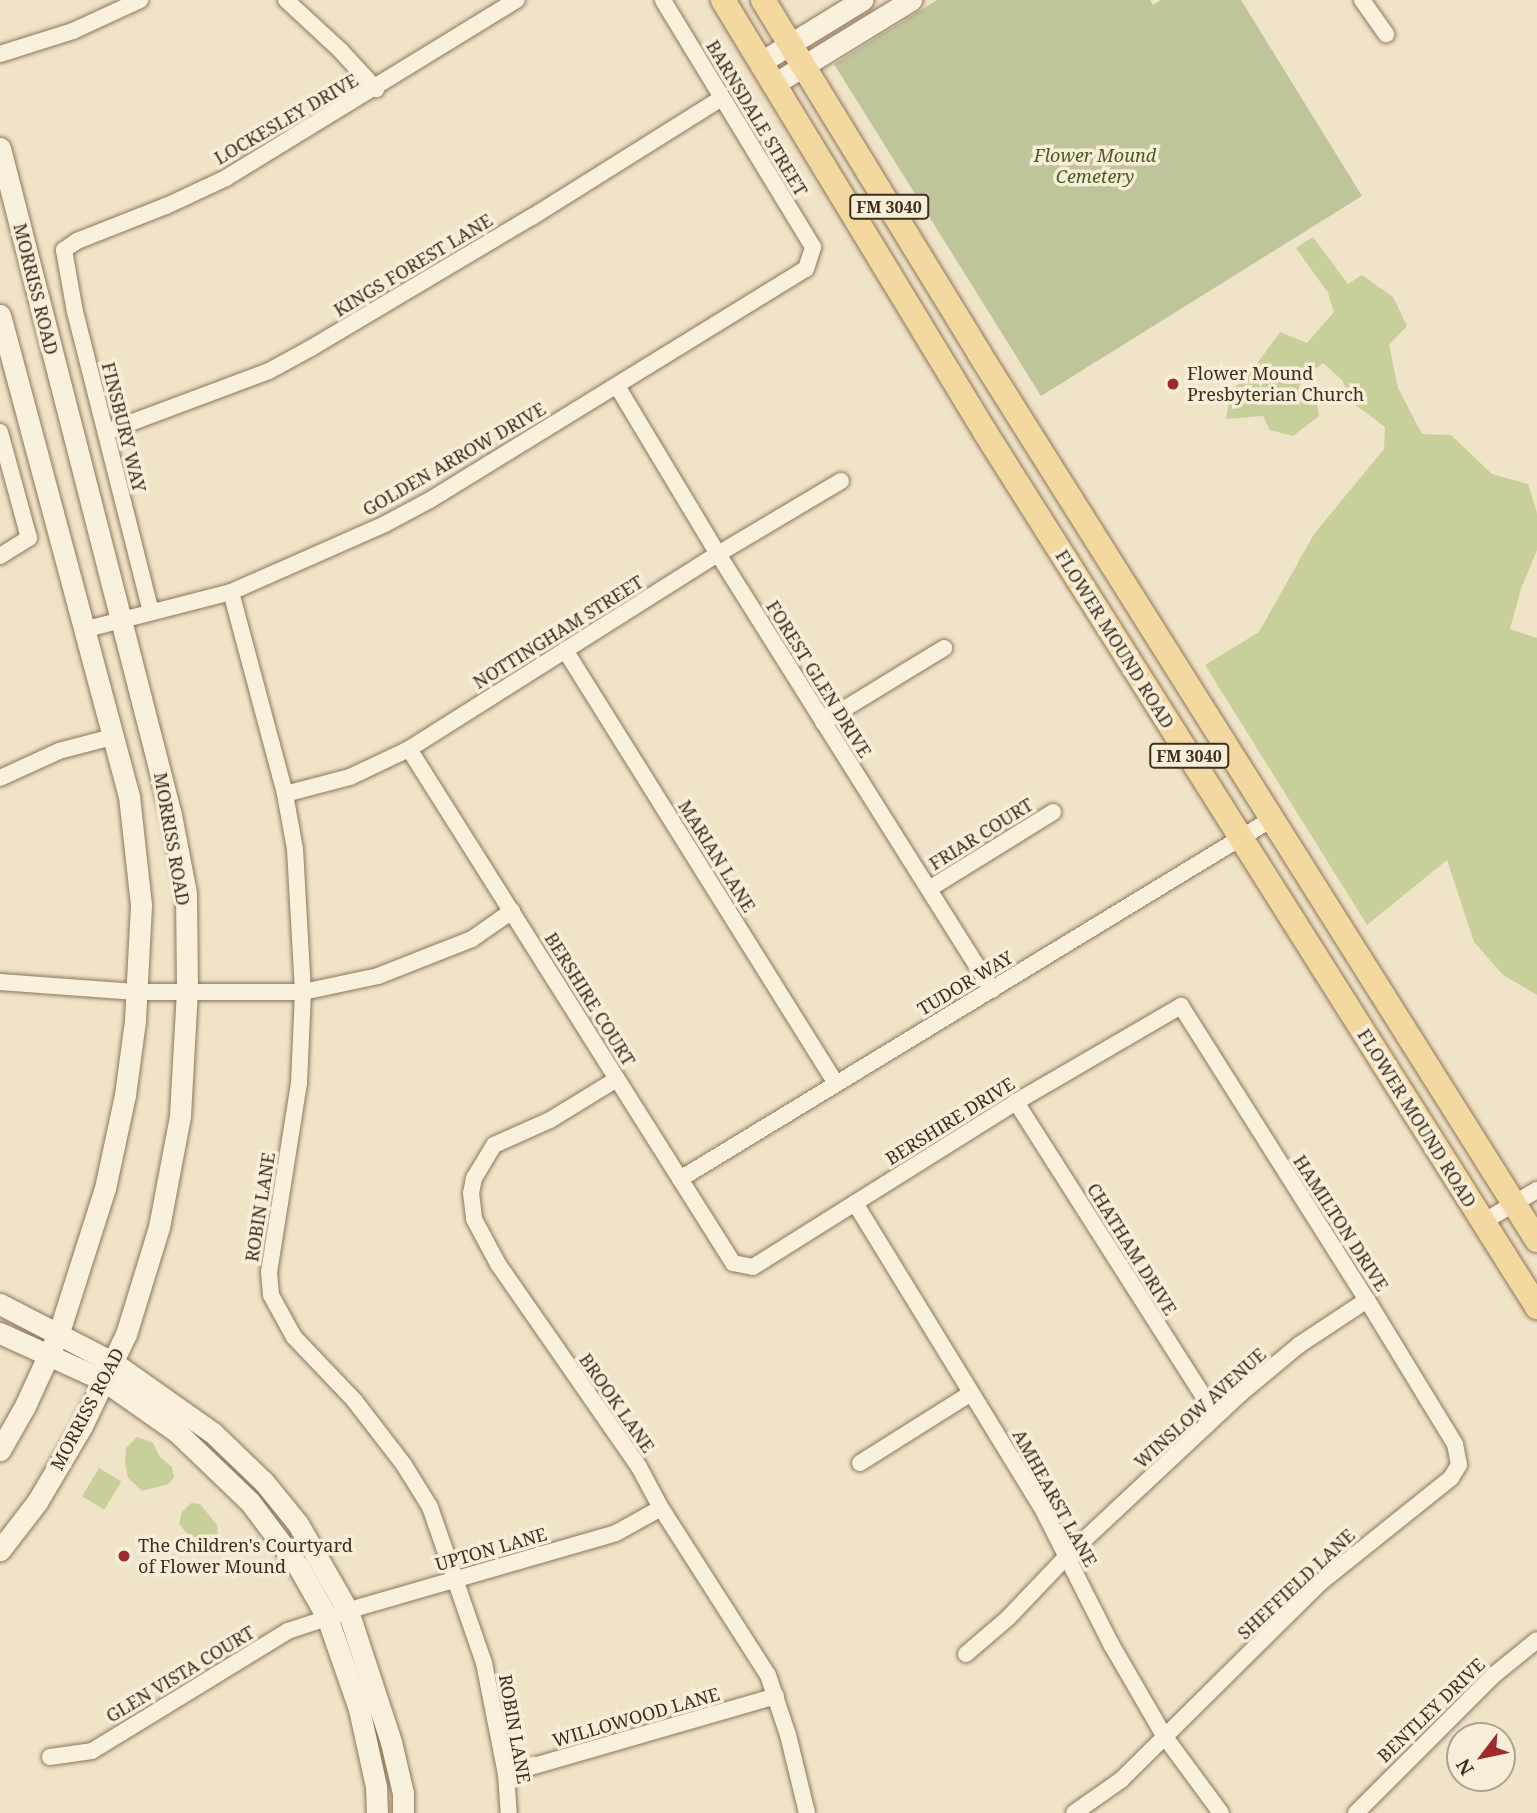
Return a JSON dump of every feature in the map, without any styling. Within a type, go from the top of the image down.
[{"type":"main road","name":"FLOWER MOUND ROAD","points":[[723,0],[985,432],[1537,1307]]},
{"type":"main road","name":"FLOWER MOUND ROAD","points":[[763,0],[1270,820],[1537,1240]]},
{"type":"main road","points":[[761,62],[862,0]]},
{"type":"main road","points":[[774,85],[911,0]]},
{"type":"main road","name":"MORRISS ROAD","points":[[0,148],[171,815],[183,880],[187,990],[180,1116],[159,1227],[127,1334],[82,1426],[37,1502],[0,1550]]},
{"type":"main road","name":"MORRISS ROAD","points":[[0,315],[129,796],[141,917],[125,1095],[95,1221],[50,1355],[0,1450]]},
{"type":"main road","points":[[985,432],[1017,411]]},
{"type":"main road","points":[[0,1304],[59,1332],[109,1371],[213,1433],[264,1482],[298,1524],[391,1742],[403,1793],[403,1813]]},
{"type":"main road","points":[[0,1333],[50,1355],[109,1371]]},
{"type":"main road","points":[[338,1614],[376,1786],[377,1813]]},
{"type":"street","points":[[0,54],[73,30],[140,0]]},
{"type":"street","points":[[286,0],[341,51],[376,89]]},
{"type":"street","name":"LOCKESLEY DRIVE","points":[[64,250],[77,240],[166,206],[226,178],[376,89],[517,0]]},
{"type":"street","name":"BARNSDALE STREET","points":[[663,0],[813,247],[812,257]]},
{"type":"street","points":[[1362,0],[1386,34]]},
{"type":"street","name":"KINGS FOREST LANE","points":[[106,432],[269,371],[532,217],[722,98]]},
{"type":"street","name":"FINSBURY WAY","points":[[64,250],[75,312],[152,612]]},
{"type":"street","name":"GOLDEN ARROW DRIVE","points":[[83,629],[231,592],[351,540],[430,500],[806,269],[812,257]]},
{"type":"street","name":"FOREST GLEN DRIVE","points":[[617,386],[718,554],[992,989]]},
{"type":"street","points":[[0,432],[29,538],[0,556]]},
{"type":"street","name":"NOTTINGHAM STREET","points":[[285,794],[350,776],[409,749],[718,554],[841,481]]},
{"type":"street","name":"ROBIN LANE","points":[[231,592],[285,794],[295,849],[303,992],[299,1083],[270,1259],[271,1294],[295,1337],[354,1400],[404,1465],[430,1507],[484,1663],[506,1774],[509,1813]]},
{"type":"street","points":[[823,722],[944,648]]},
{"type":"street","name":"MARIAN LANE","points":[[565,650],[835,1082]]},
{"type":"street","points":[[0,778],[59,751],[112,737]]},
{"type":"street","name":"BERSHIRE COURT","points":[[409,749],[733,1264],[740,1265]]},
{"type":"street","name":"FRIAR COURT","points":[[929,889],[1053,812]]},
{"type":"street","name":"TUDOR WAY","points":[[680,1179],[835,1082],[1270,820]]},
{"type":"street","points":[[0,982],[136,992],[303,992],[378,976],[472,939],[512,911]]},
{"type":"street","name":"BERSHIRE DRIVE","points":[[740,1265],[753,1267],[1016,1102],[1181,1006]]},
{"type":"street","name":"HAMILTON DRIVE","points":[[1181,1006],[1455,1444],[1459,1465]]},
{"type":"street","name":"BROOK LANE","points":[[617,1079],[550,1120],[494,1145],[474,1178],[471,1201],[474,1219],[498,1264],[639,1467],[661,1508],[768,1675],[807,1813]]},
{"type":"street","name":"CHATHAM DRIVE","points":[[1016,1102],[1216,1416]]},
{"type":"street","points":[[1483,1222],[1537,1189]]},
{"type":"street","name":"AMHEARST LANE","points":[[855,1203],[1041,1506],[1111,1644],[1165,1737],[1221,1813]]},
{"type":"street","name":"WINSLOW AVENUE","points":[[966,1654],[1008,1618],[1067,1556],[1216,1416],[1299,1345],[1367,1300]]},
{"type":"street","points":[[860,1463],[971,1393]]},
{"type":"street","name":"SHEFFIELD LANE","points":[[1074,1813],[1121,1780],[1320,1583],[1451,1478],[1459,1465]]},
{"type":"street","name":"UPTON LANE","points":[[338,1614],[616,1534],[661,1508]]},
{"type":"street","name":"GLEN VISTA COURT","points":[[50,1757],[92,1751],[288,1631],[338,1614]]},
{"type":"street","name":"BENTLEY DRIVE","points":[[1356,1813],[1494,1675],[1537,1640]]},
{"type":"street","name":"WILLOWOOD LANE","points":[[506,1774],[776,1696]]},
{"type":"green space","name":"Flower Mound Cemetery","points":[[937,0],[1150,0],[1153,5],[1161,0],[1241,0],[1362,196],[1041,396],[834,64]]},
{"type":"green space","points":[[1313,237],[1348,284],[1362,275],[1393,297],[1407,326],[1389,345],[1398,388],[1422,434],[1451,435],[1492,474],[1528,484],[1537,513],[1537,550],[1521,589],[1510,629],[1537,638],[1537,995],[1503,975],[1474,942],[1447,860],[1367,925],[1205,665],[1259,632],[1314,534],[1384,449],[1385,427],[1353,403],[1342,380],[1323,363],[1301,380],[1298,391],[1317,403],[1319,416],[1293,436],[1270,430],[1263,416],[1226,419],[1230,392],[1253,369],[1280,332],[1307,343],[1334,312],[1328,293],[1296,248]]},
{"type":"green space","points":[[137,1437],[153,1443],[160,1457],[172,1467],[174,1477],[169,1484],[142,1491],[128,1478],[126,1448]]},
{"type":"green space","points":[[99,1468],[121,1481],[104,1510],[82,1496]]},
{"type":"green space","points":[[191,1503],[200,1504],[218,1526],[217,1536],[206,1542],[186,1533],[179,1523],[182,1512]]},
{"type":"place","name":"Flower Mound Presbyterian Church","points":[[1173,384]]},
{"type":"place","name":"The Children's Courtyard of Flower Mound","points":[[124,1556]]}]
